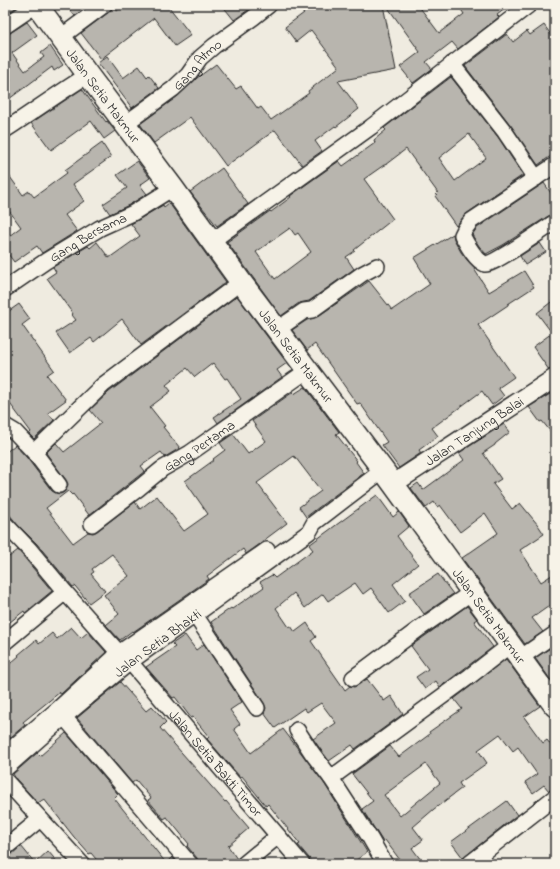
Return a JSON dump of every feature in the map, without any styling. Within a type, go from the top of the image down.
[{"type":"main road","name":"Jalan Setia Makmur","points":[[37,5],[241,282],[278,329],[388,477],[555,706]]},
{"type":"street","points":[[5,26],[37,5]]},
{"type":"street","points":[[61,37],[104,5]]},
{"type":"street","name":"Gang Atmo","points":[[125,124],[173,89],[188,75],[200,58],[269,5]]},
{"type":"street","points":[[212,241],[371,127],[529,5]]},
{"type":"street","points":[[452,64],[505,132],[536,178]]},
{"type":"street","points":[[5,130],[88,75]]},
{"type":"street","points":[[555,165],[471,222],[462,235],[477,258],[485,264],[489,264],[505,256],[555,222]]},
{"type":"street","name":"Gang Bersama","points":[[5,289],[46,261],[100,228],[132,213],[173,188]]},
{"type":"street","points":[[278,329],[304,311],[312,310],[362,274],[377,266]]},
{"type":"street","points":[[34,452],[103,385],[241,282]]},
{"type":"street","name":"Gang Pertama","points":[[92,524],[162,469],[190,453],[308,370]]},
{"type":"street","name":"Jalan Tanjung Balai","points":[[388,477],[555,378]]},
{"type":"street","points":[[5,426],[15,432],[34,452],[59,485]]},
{"type":"street","name":"Jalan Setia Bhakti","points":[[5,769],[61,713],[125,658],[231,581],[309,532],[314,523],[388,477]]},
{"type":"street","name":"Jalan Setia Bakti Timor","points":[[6,528],[30,550],[64,592],[125,658],[302,864]]},
{"type":"street","name":"Jalan Setia Bhakti","points":[[125,658],[195,615],[231,581]]},
{"type":"street","points":[[5,642],[64,592]]},
{"type":"street","points":[[353,678],[420,628],[472,592]]},
{"type":"street","points":[[195,615],[257,708]]},
{"type":"street","points":[[332,778],[470,676],[515,652],[555,634]]},
{"type":"street","points":[[61,713],[190,864]]},
{"type":"street","name":"Jalan Setia Bhakti","points":[[5,754],[61,713]]},
{"type":"street","points":[[297,730],[312,753],[332,778],[385,864]]},
{"type":"street","points":[[5,780],[82,864]]},
{"type":"street","points":[[469,864],[555,797]]},
{"type":"street","points":[[5,848],[40,818]]},
{"type":"street","points":[[244,864],[278,836]]},
{"type":"building","points":[[5,5],[15,5],[17,7],[5,15]]},
{"type":"building","points":[[66,5],[89,5],[75,16]]},
{"type":"building","points":[[124,5],[171,5],[169,7],[191,35],[175,46],[154,18],[101,59],[81,33],[109,12],[113,6],[117,11]]},
{"type":"building","points":[[222,5],[255,5],[234,20]]},
{"type":"building","points":[[299,5],[383,5],[396,70],[338,81],[359,109],[315,141],[322,151],[302,165],[275,130],[226,166],[190,117],[154,143],[140,124],[178,96],[197,78],[216,64],[236,89],[241,86],[258,109],[261,107],[271,120],[309,93],[308,91],[339,67],[311,30],[296,42],[285,27],[304,13]]},
{"type":"building","points":[[386,5],[418,5],[439,33],[464,14],[458,5],[510,5],[497,15],[499,17],[458,49],[452,42],[426,62],[432,69],[413,83],[400,67],[420,52]]},
{"type":"building","points":[[27,22],[37,35],[12,53],[25,71],[44,57],[41,53],[50,46],[63,65],[54,71],[52,67],[5,102],[5,85],[11,81],[5,73],[5,35]]},
{"type":"building","points":[[544,25],[555,40],[555,153],[538,165],[512,127],[465,66],[507,34],[513,42],[527,31],[530,35]]},
{"type":"building","points":[[107,56],[123,78],[139,66],[147,77],[149,75],[159,88],[132,108],[98,63]]},
{"type":"building","points":[[451,77],[498,137],[523,175],[466,214],[456,226],[435,196],[438,193],[406,149],[364,179],[393,219],[346,257],[354,269],[309,301],[299,303],[281,316],[227,242],[270,211],[271,212],[291,197],[290,196],[339,161],[343,166],[375,143],[374,140],[386,130],[384,128]],"holes":[[[469,134],[486,158],[455,181],[439,158]],[[290,228],[295,235],[298,233],[311,252],[275,279],[256,252]]]},
{"type":"building","points":[[82,89],[106,122],[107,121],[115,131],[104,139],[91,121],[51,150],[31,123]]},
{"type":"building","points":[[102,143],[111,157],[73,184],[84,201],[65,215],[77,231],[42,253],[37,246],[14,262],[5,250],[5,239],[21,227],[5,205],[5,170],[23,195],[29,191],[34,197],[67,173],[65,170]]},
{"type":"building","points":[[137,161],[150,178],[140,185],[147,194],[110,214],[103,204],[127,188],[117,175]]},
{"type":"building","points":[[222,168],[248,204],[217,226],[190,192]]},
{"type":"building","points":[[544,183],[555,199],[555,213],[486,254],[472,235],[477,228]]},
{"type":"building","points":[[169,203],[226,282],[141,345],[122,319],[94,342],[91,338],[70,353],[56,333],[76,320],[47,278],[56,272],[53,267],[88,246],[90,248],[97,242],[109,258],[140,236],[131,224]]},
{"type":"building","points":[[453,234],[461,252],[475,268],[474,269],[489,292],[524,271],[534,287],[478,325],[514,377],[498,388],[504,396],[492,405],[482,391],[432,428],[438,436],[419,450],[421,453],[399,468],[382,445],[387,442],[360,403],[357,404],[315,344],[307,350],[292,330],[307,320],[317,317],[369,281],[392,310],[430,284],[414,258]]},
{"type":"building","points":[[540,243],[546,252],[525,265],[520,256]]},
{"type":"building","points":[[237,296],[287,363],[277,370],[282,377],[218,423],[214,417],[241,399],[227,378],[225,379],[213,363],[195,377],[187,368],[166,385],[171,391],[150,407],[165,426],[163,427],[180,448],[165,457],[161,452],[141,466],[145,471],[89,515],[73,494],[72,495],[68,491],[46,508],[73,543],[88,532],[93,533],[97,531],[135,502],[140,509],[157,496],[184,531],[208,514],[185,481],[225,450],[220,443],[233,434],[248,454],[266,441],[252,421],[293,392],[294,394],[305,387],[339,432],[336,434],[357,461],[356,462],[364,473],[306,517],[299,507],[321,491],[294,456],[257,483],[287,523],[246,554],[243,549],[207,576],[209,579],[120,640],[106,625],[119,614],[104,595],[129,576],[112,554],[92,569],[94,572],[91,574],[105,591],[89,603],[75,586],[73,587],[5,509],[5,453],[15,445],[27,458],[52,491],[60,494],[64,492],[68,484],[46,453],[56,443],[64,452],[101,423],[90,410],[109,392]]},
{"type":"building","points":[[555,299],[555,368],[549,370],[533,347],[552,333],[537,313]]},
{"type":"building","points":[[19,304],[30,319],[22,325],[54,370],[47,375],[66,400],[48,413],[54,420],[34,439],[29,434],[31,432],[5,397],[5,314]]},
{"type":"building","points":[[555,391],[555,437],[542,421],[540,422],[529,407]]},
{"type":"building","points":[[504,424],[510,432],[483,453],[501,479],[493,484],[512,509],[520,503],[544,534],[520,550],[541,582],[555,573],[555,602],[532,618],[543,632],[525,644],[462,558],[498,533],[485,513],[460,532],[440,505],[437,507],[434,502],[426,508],[411,488],[418,483],[423,490],[464,460],[459,453]]},
{"type":"building","points":[[377,495],[393,517],[399,512],[409,526],[397,536],[418,564],[393,584],[405,601],[389,613],[371,588],[363,594],[355,583],[328,601],[323,594],[305,608],[294,593],[276,608],[289,627],[291,626],[295,632],[307,623],[316,637],[311,641],[345,690],[350,686],[354,687],[358,685],[367,679],[384,701],[391,696],[403,714],[355,749],[352,745],[329,761],[313,739],[336,723],[321,703],[307,712],[304,708],[275,728],[264,713],[266,708],[264,703],[211,622],[264,587],[260,582],[272,575],[275,578],[313,550],[309,545]]},
{"type":"building","points":[[18,550],[52,591],[25,613],[24,611],[5,626],[5,560]]},
{"type":"building","points":[[438,574],[453,594],[424,614],[409,593]]},
{"type":"building","points":[[467,606],[477,619],[474,621],[493,647],[440,687],[436,681],[425,689],[416,677],[428,669],[411,646]]},
{"type":"building","points":[[71,627],[81,638],[88,632],[106,652],[61,694],[60,692],[23,722],[25,725],[5,742],[5,668],[36,640],[39,644],[52,633],[57,639]]},
{"type":"building","points":[[185,635],[196,650],[204,644],[242,702],[230,710],[240,724],[234,729],[251,753],[283,729],[324,783],[367,852],[351,864],[311,864],[309,858],[298,845],[300,844],[268,804],[266,806],[242,776],[240,777],[207,739],[209,737],[193,717],[191,718],[175,697],[173,698],[146,667],[175,647],[172,644]]},
{"type":"building","points":[[555,645],[555,686],[535,658]]},
{"type":"building","points":[[506,659],[540,706],[524,717],[543,743],[547,740],[555,750],[555,788],[549,791],[544,785],[533,793],[525,782],[537,774],[518,747],[513,751],[500,734],[478,750],[487,763],[459,783],[462,788],[413,827],[423,840],[412,848],[424,864],[403,864],[385,840],[383,842],[362,809],[373,801],[352,774],[390,746],[399,757],[430,734],[429,732],[462,709],[454,699]],"holes":[[[426,764],[440,783],[400,816],[384,795]]]},
{"type":"building","points":[[120,682],[146,711],[152,706],[166,722],[160,728],[249,828],[228,846],[237,859],[235,864],[199,864],[197,858],[187,846],[189,844],[167,817],[164,819],[148,800],[151,798],[136,780],[132,783],[77,718]]},
{"type":"building","points":[[66,733],[118,794],[114,798],[166,863],[172,857],[178,864],[100,864],[74,837],[44,799],[38,803],[16,779],[13,774],[37,753],[40,756]]},
{"type":"building","points":[[507,801],[517,815],[463,858],[451,842]]},
{"type":"building","points":[[21,846],[35,863],[48,851],[59,864],[5,864],[5,857],[11,855]]}]
